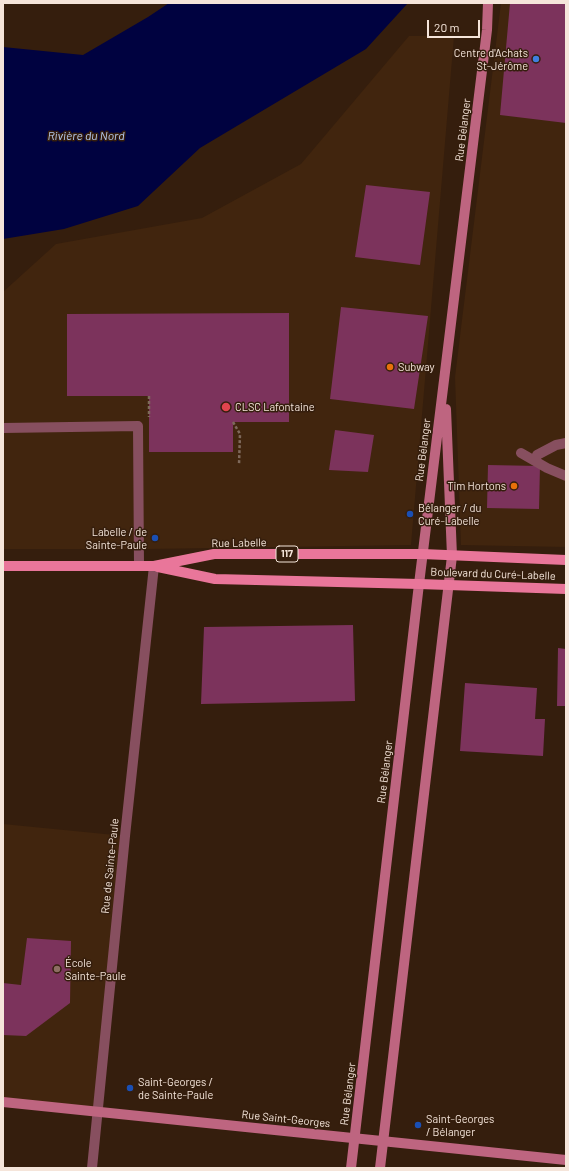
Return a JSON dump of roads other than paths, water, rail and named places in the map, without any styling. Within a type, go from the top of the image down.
[{"type":"main road","name":"Rue Labelle","points":[[3,566],[154,566],[214,554],[422,554]]},
{"type":"main road","name":"Boulevard du Curé-Labelle","points":[[422,554],[566,560]]},
{"type":"main road","name":"Rue Labelle","points":[[154,566],[215,580],[419,584]]},
{"type":"main road","name":"Boulevard du Curé-Labelle","points":[[419,584],[566,589]]},
{"type":"street","name":"Rue Bélanger","points":[[352,1168],[422,554],[487,30],[488,3]]},
{"type":"street","name":"Rue Bélanger","points":[[380,1168],[452,556],[444,379]]},
{"type":"street","points":[[3,428],[138,426],[139,566]]},
{"type":"street","points":[[537,455],[556,445],[566,443]]},
{"type":"street","points":[[521,453],[547,468],[566,476]]},
{"type":"street","name":"Rue de Sainte-Paule","points":[[92,1168],[154,566]]},
{"type":"street","name":"Rue Saint-Georges","points":[[3,1102],[566,1160]]},
{"type":"water","name":"Rivière du Nord","points":[[169,3],[408,3],[366,49],[200,148],[138,206],[64,229],[3,239],[3,47],[83,55]]},
{"type":"place","name":"Centre d'Achats St-Jérôme","points":[[536,59]]},
{"type":"place","name":"Subway","points":[[390,367]]},
{"type":"place","name":"CLSC Lafontaine","points":[[226,407]]},
{"type":"place","name":"Tim Hortons","points":[[514,486]]},
{"type":"place","name":"Bélanger / du Curé-Labelle","points":[[410,514]]},
{"type":"place","name":"Labelle / de Sainte-Paule","points":[[155,538]]},
{"type":"place","name":"École Sainte-Paule","points":[[57,969]]},
{"type":"place","name":"Saint-Georges / de Sainte-Paule","points":[[130,1088]]},
{"type":"place","name":"Saint-Georges / Bélanger","points":[[418,1125]]}]
